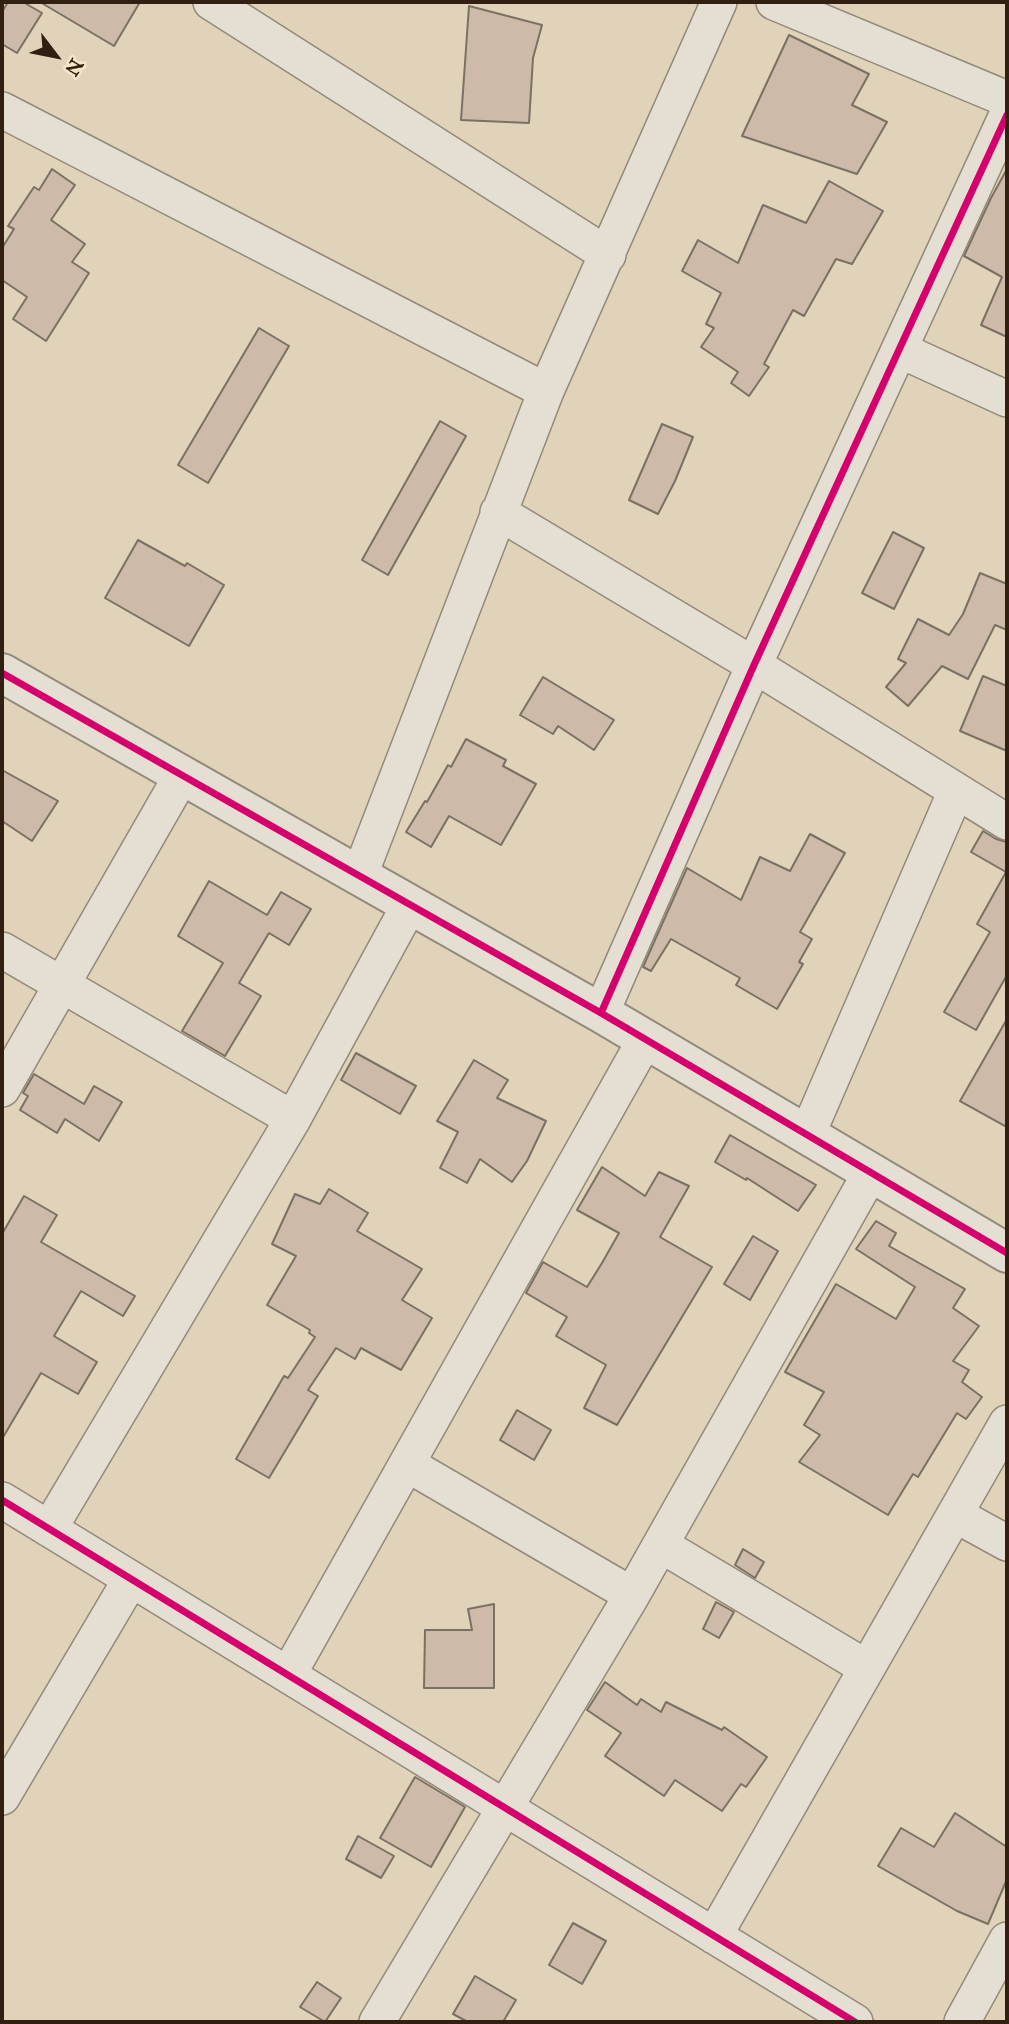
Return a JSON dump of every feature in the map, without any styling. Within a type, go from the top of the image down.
[{"type":"street","points":[[211,2],[608,255]]},
{"type":"street","points":[[359,877],[546,391],[719,2]]},
{"type":"street","points":[[774,2],[1007,99]]},
{"type":"street","points":[[601,1013],[754,665],[1007,115]]},
{"type":"street","points":[[5,119],[546,391]]},
{"type":"street","points":[[900,350],[1007,399]]},
{"type":"street","points":[[498,512],[754,665],[1007,822]]},
{"type":"street","points":[[2,673],[601,1013],[1007,1252]]},
{"type":"street","points":[[2,1088],[182,775]]},
{"type":"street","points":[[807,1135],[956,791]]},
{"type":"street","points":[[49,1529],[293,1119],[410,904]]},
{"type":"street","points":[[2,950],[293,1119]]},
{"type":"street","points":[[288,1675],[646,1040]]},
{"type":"street","points":[[385,2020],[505,1809],[661,1545],[871,1172]]},
{"type":"street","points":[[714,1936],[1007,1423]]},
{"type":"street","points":[[407,1464],[632,1595]]},
{"type":"street","points":[[2,1500],[855,2022]]},
{"type":"street","points":[[956,1515],[1007,1543]]},
{"type":"street","points":[[661,1545],[867,1668]]},
{"type":"street","points":[[2,1797],[131,1579]]},
{"type":"street","points":[[962,2022],[1007,1940]]},
{"type":"building","points":[[8,2],[23,2],[42,13],[17,53],[2,44],[2,12]]},
{"type":"building","points":[[40,2],[140,2],[114,46]]},
{"type":"building","points":[[469,6],[542,25],[533,58],[529,123],[461,120]]},
{"type":"building","points":[[789,35],[869,74],[852,105],[887,122],[857,174],[742,136]]},
{"type":"building","points":[[52,169],[75,185],[51,220],[85,244],[72,262],[89,273],[46,341],[13,319],[27,297],[2,280],[2,248],[14,229],[8,226],[34,187],[39,190]]},
{"type":"building","points":[[1007,169],[1007,337],[981,325],[1002,277],[964,256]]},
{"type":"building","points":[[829,181],[883,211],[852,264],[836,259],[804,316],[793,310],[764,364],[769,367],[749,396],[731,383],[738,372],[701,347],[714,328],[706,324],[721,293],[682,271],[698,240],[738,263],[763,205],[806,223]]},
{"type":"building","points":[[259,328],[289,346],[208,483],[178,465]]},
{"type":"building","points":[[440,421],[466,436],[388,575],[362,560]]},
{"type":"building","points":[[662,424],[693,437],[658,514],[629,500]]},
{"type":"building","points":[[893,532],[924,548],[894,609],[862,593]]},
{"type":"building","points":[[138,540],[185,566],[187,563],[224,585],[189,646],[105,598]]},
{"type":"building","points":[[980,573],[1007,584],[1007,630],[995,625],[968,679],[942,666],[908,706],[886,687],[906,663],[898,659],[918,619],[949,635],[963,614]]},
{"type":"building","points":[[983,676],[1007,686],[1007,751],[960,731]]},
{"type":"building","points":[[543,677],[614,720],[594,750],[558,726],[553,734],[520,715]]},
{"type":"building","points":[[466,739],[506,760],[503,766],[536,784],[501,845],[449,816],[431,847],[406,832],[448,765],[451,767]]},
{"type":"building","points":[[2,770],[58,801],[32,841],[2,821]]},
{"type":"building","points":[[983,831],[1007,842],[1007,975],[976,1030],[944,1012],[990,932],[977,924],[1006,872],[971,852]]},
{"type":"building","points":[[810,834],[845,853],[800,932],[812,939],[799,962],[803,964],[777,1009],[736,985],[740,978],[671,939],[651,971],[643,967],[687,868],[741,900],[760,857],[790,871]]},
{"type":"building","points":[[209,881],[267,915],[281,892],[311,909],[289,945],[269,933],[239,983],[261,996],[225,1056],[182,1031],[223,963],[178,936]]},
{"type":"building","points":[[1007,1019],[1007,1127],[960,1101]]},
{"type":"building","points":[[356,1053],[416,1086],[400,1114],[341,1080]]},
{"type":"building","points":[[474,1060],[508,1080],[497,1098],[546,1121],[527,1161],[512,1182],[480,1159],[467,1183],[440,1168],[458,1132],[437,1121]]},
{"type":"building","points":[[34,1074],[84,1104],[94,1086],[122,1102],[99,1141],[65,1119],[57,1133],[20,1110],[28,1096],[23,1093]]},
{"type":"building","points":[[730,1135],[816,1185],[798,1211],[747,1178],[746,1180],[715,1162]]},
{"type":"building","points":[[602,1167],[645,1196],[659,1172],[689,1186],[660,1237],[712,1267],[617,1425],[584,1408],[606,1365],[556,1336],[567,1317],[526,1293],[543,1262],[587,1287],[602,1263],[619,1233],[577,1210]]},
{"type":"building","points":[[329,1189],[368,1213],[357,1231],[422,1269],[402,1300],[432,1318],[401,1370],[361,1348],[355,1359],[336,1348],[308,1390],[318,1396],[269,1478],[236,1459],[284,1376],[288,1378],[315,1337],[309,1333],[310,1330],[267,1305],[296,1256],[272,1244],[295,1194],[320,1204]]},
{"type":"building","points":[[24,1196],[57,1215],[41,1242],[135,1296],[123,1316],[81,1291],[54,1336],[97,1362],[78,1394],[41,1373],[2,1439],[2,1234]]},
{"type":"building","points":[[876,1221],[896,1233],[889,1246],[965,1289],[953,1308],[979,1326],[953,1361],[969,1370],[962,1382],[982,1397],[966,1419],[957,1413],[918,1477],[913,1474],[888,1515],[799,1462],[820,1435],[804,1425],[824,1392],[785,1372],[836,1284],[896,1319],[915,1287],[856,1249]]},
{"type":"building","points":[[753,1236],[778,1251],[750,1300],[724,1284]]},
{"type":"building","points":[[517,1410],[551,1430],[534,1460],[500,1440]]},
{"type":"building","points":[[743,1549],[764,1562],[755,1578],[735,1565]]},
{"type":"building","points":[[716,1602],[734,1612],[719,1638],[703,1629]]},
{"type":"building","points":[[494,1604],[494,1688],[424,1688],[425,1630],[472,1630],[468,1609]]},
{"type":"building","points":[[605,1682],[637,1705],[641,1699],[661,1712],[666,1702],[722,1730],[724,1727],[767,1757],[746,1787],[741,1784],[722,1811],[675,1780],[664,1796],[605,1756],[621,1733],[587,1710]]},
{"type":"building","points":[[415,1777],[465,1807],[431,1867],[380,1838]]},
{"type":"building","points":[[955,1813],[1007,1847],[1007,1879],[988,1924],[957,1911],[878,1866],[901,1828],[934,1847]]},
{"type":"building","points":[[358,1836],[394,1856],[381,1878],[346,1859]]},
{"type":"building","points":[[573,1923],[606,1941],[582,1984],[549,1965]]},
{"type":"building","points":[[475,1976],[516,2000],[503,2022],[468,2022],[453,2014]]},
{"type":"building","points":[[317,1982],[341,1998],[325,2022],[300,2007]]},
{"type":"cycle path","points":[[601,1013],[754,665],[1007,115]]},
{"type":"cycle path","points":[[2,673],[601,1013],[1007,1253]]},
{"type":"cycle path","points":[[2,1500],[855,2022]]}]
